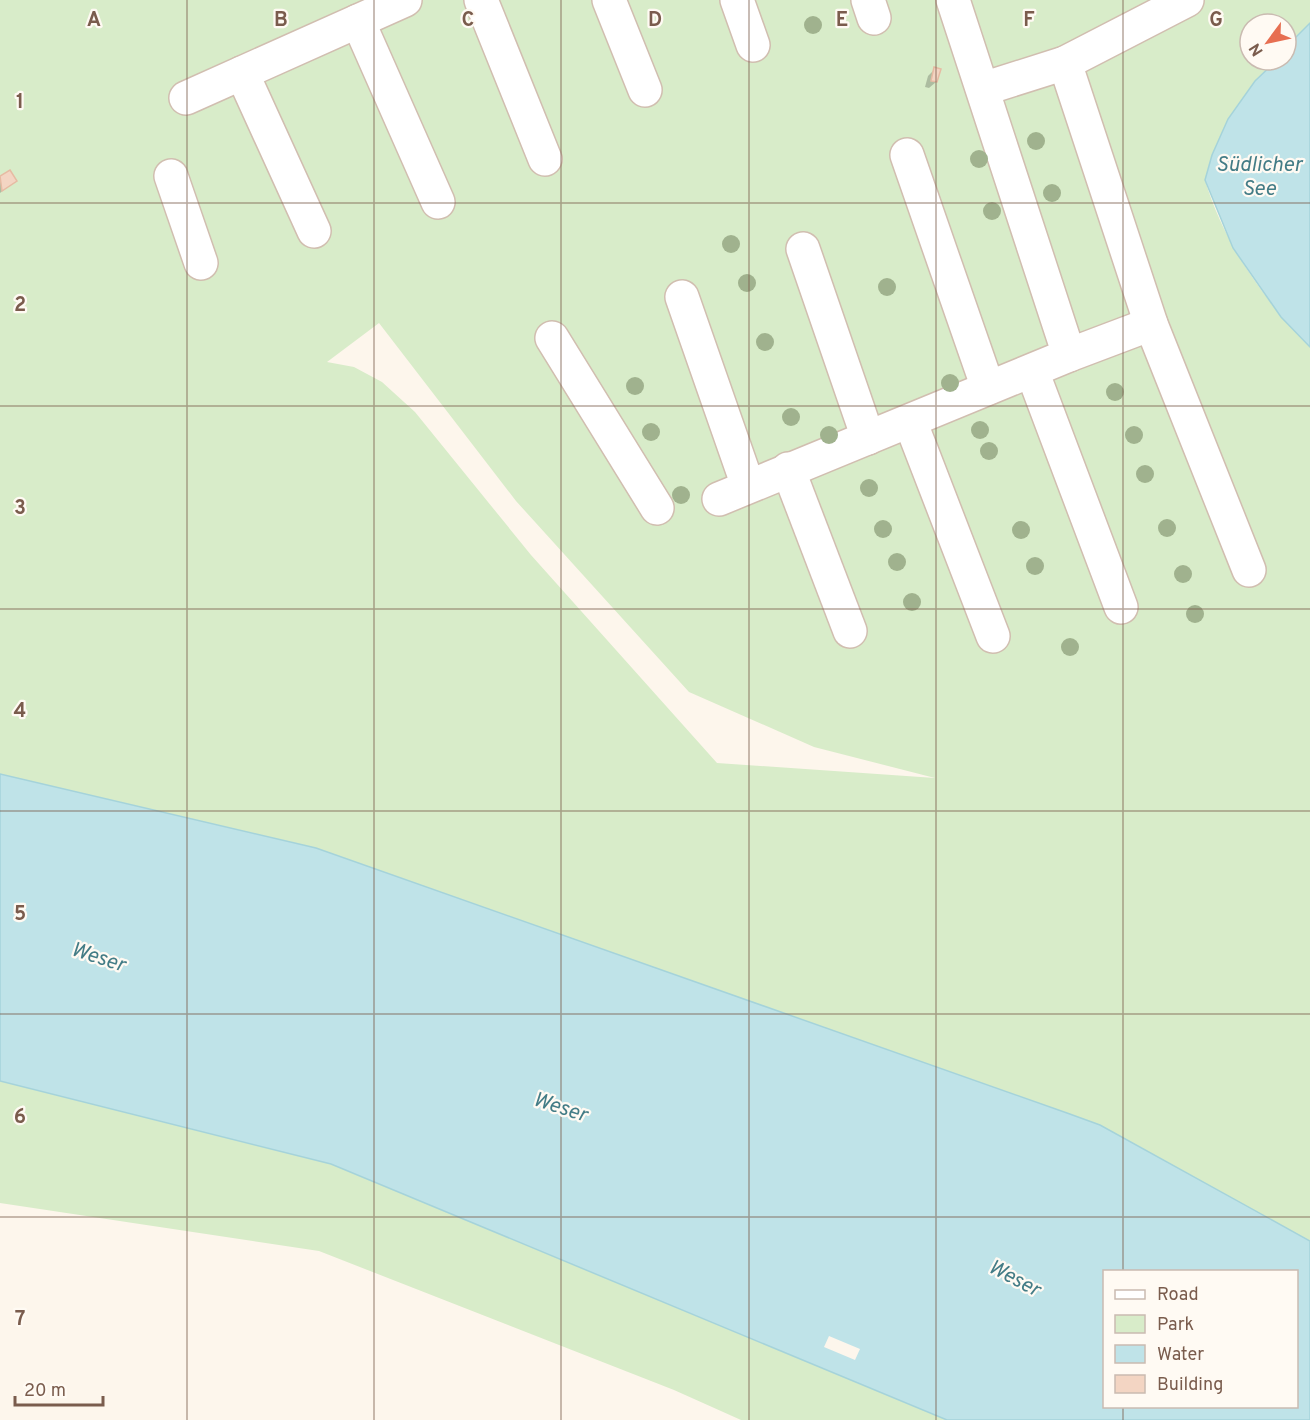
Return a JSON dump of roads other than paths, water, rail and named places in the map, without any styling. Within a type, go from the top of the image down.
[{"type":"lane","points":[[186,98],[405,0]]},
{"type":"lane","points":[[481,0],[545,159]]},
{"type":"lane","points":[[609,0],[645,90]]},
{"type":"lane","points":[[737,0],[753,45]]},
{"type":"lane","points":[[954,0],[1069,355]]},
{"type":"lane","points":[[982,89],[1065,63],[1187,0]]},
{"type":"lane","points":[[358,21],[438,202]]},
{"type":"lane","points":[[1065,63],[1151,324],[1250,570]]},
{"type":"lane","points":[[242,73],[314,231]]},
{"type":"lane","points":[[907,155],[988,388]]},
{"type":"lane","points":[[171,176],[201,263]]},
{"type":"lane","points":[[803,249],[868,438]]},
{"type":"lane","points":[[682,297],[733,493],[1069,355],[1151,324]]},
{"type":"lane","points":[[552,339],[657,508]]},
{"type":"lane","points":[[1032,371],[1121,607]]},
{"type":"lane","points":[[910,421],[993,636]]},
{"type":"lane","points":[[788,470],[850,631]]},
{"type":"water","name":"Südlicher See","points":[[1310,23],[1310,347],[1281,317],[1233,248],[1205,180],[1212,155],[1228,119],[1255,81],[1264,72],[1298,72],[1298,35]]},
{"type":"water","name":"Weser","points":[[0,774],[316,848],[1100,1125],[1310,1241],[1310,1420],[947,1420],[331,1164],[0,1081]]}]
